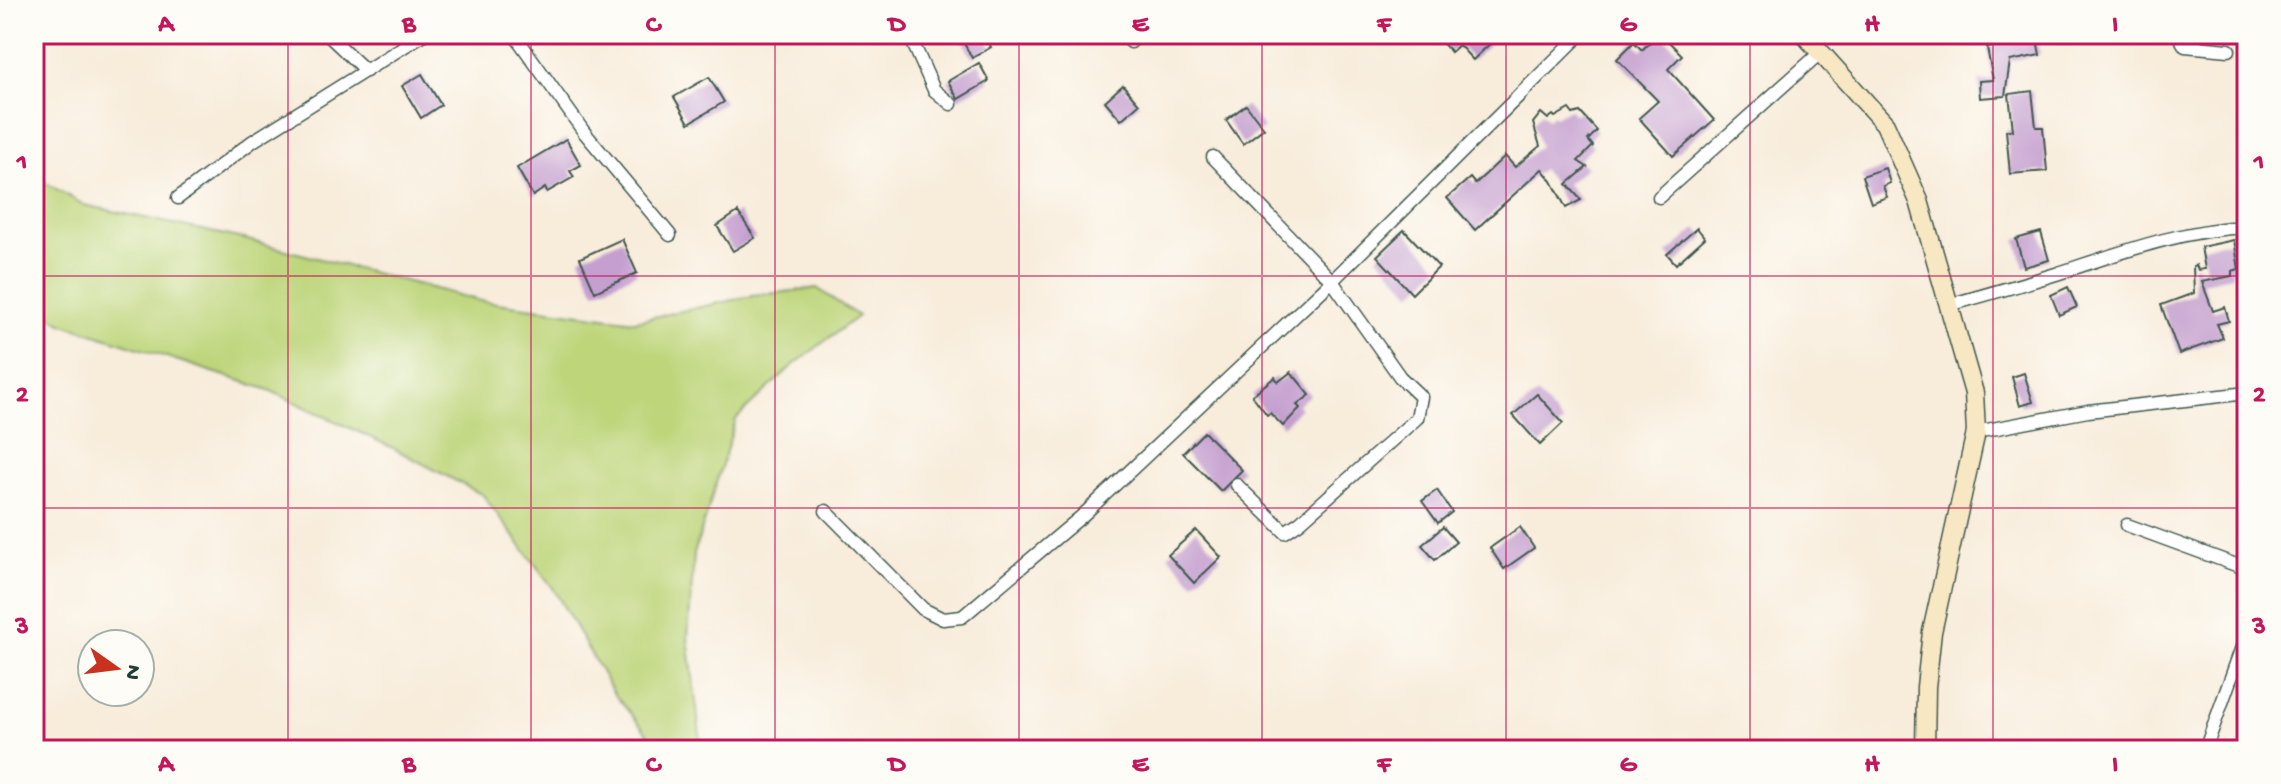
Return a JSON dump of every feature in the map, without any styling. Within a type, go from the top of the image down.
[{"type":"street","points":[[327,34],[366,71]]},
{"type":"street","points":[[178,198],[253,141],[424,34]]},
{"type":"street","points":[[514,34],[584,132],[670,235]]},
{"type":"street","points":[[909,34],[934,90],[951,104]]},
{"type":"street","points":[[826,511],[923,609],[943,619],[962,617],[1082,516],[1332,281],[1581,34]]},
{"type":"street","points":[[1804,34],[1885,124],[1919,201],[1974,393],[1976,432],[1932,632],[1926,687],[1925,750]]},
{"type":"street","points":[[2178,34],[2185,46],[2229,50]]},
{"type":"street","points":[[1659,197],[1821,52]]},
{"type":"street","points":[[1213,157],[1332,281],[1400,377],[1421,397],[1417,418],[1285,532],[1237,485]]},
{"type":"street","points":[[1949,305],[2132,250],[2227,227],[2247,227]]},
{"type":"street","points":[[1976,432],[2088,411],[2247,393]]},
{"type":"street","points":[[2127,525],[2247,569]]},
{"type":"street","points":[[2205,750],[2247,633]]},
{"type":"green space","points":[[34,176],[84,205],[244,239],[481,301],[635,321],[752,296],[817,288],[858,316],[792,366],[736,419],[694,554],[688,637],[701,743],[693,750],[661,750],[614,694],[553,588],[483,495],[393,448],[269,390],[64,324],[34,308]]},
{"type":"building","points":[[959,34],[984,34],[991,47],[972,58]]},
{"type":"building","points":[[1434,34],[1500,34],[1473,60],[1459,45],[1451,52]]},
{"type":"building","points":[[1658,34],[1682,55],[1668,69],[1714,120],[1673,156],[1639,118],[1658,101],[1617,59],[1634,42],[1642,50]]},
{"type":"building","points":[[1994,34],[2036,34],[2040,55],[2010,61],[2005,96],[1980,98],[1979,81],[1993,80],[1987,48],[1996,46]]},
{"type":"building","points":[[979,63],[989,81],[958,99],[948,81]]},
{"type":"building","points":[[422,74],[441,105],[421,118],[402,86]]},
{"type":"building","points":[[709,77],[724,102],[689,123],[674,97]]},
{"type":"building","points":[[1123,85],[1139,104],[1121,120],[1105,101]]},
{"type":"building","points":[[2032,91],[2036,127],[2043,127],[2047,171],[2010,174],[2006,130],[2013,130],[2009,94]]},
{"type":"building","points":[[1246,105],[1264,128],[1243,144],[1226,120]]},
{"type":"building","points":[[1569,109],[1573,114],[1580,112],[1597,131],[1588,140],[1593,146],[1578,161],[1587,167],[1567,184],[1581,200],[1566,208],[1542,169],[1475,230],[1447,198],[1470,178],[1475,184],[1505,156],[1515,167],[1540,146],[1533,123],[1541,113],[1548,119]]},
{"type":"building","points":[[566,139],[581,165],[570,171],[574,177],[533,196],[517,168]]},
{"type":"building","points":[[1885,168],[1890,183],[1883,186],[1887,197],[1871,203],[1862,176]]},
{"type":"building","points":[[738,212],[755,238],[733,251],[717,226]]},
{"type":"building","points":[[1697,228],[1705,238],[1676,264],[1667,254]]},
{"type":"building","points":[[1404,230],[1439,267],[1412,294],[1377,256]]},
{"type":"building","points":[[2041,232],[2049,260],[2024,267],[2016,239]]},
{"type":"building","points":[[622,239],[637,273],[595,292],[580,258]]},
{"type":"building","points":[[2234,240],[2239,269],[2232,271],[2232,276],[2202,282],[2213,311],[2225,307],[2229,321],[2217,324],[2223,338],[2179,354],[2161,305],[2194,293],[2193,266],[2196,265],[2198,270],[2205,269],[2201,247]]},
{"type":"building","points":[[2068,287],[2077,307],[2059,315],[2051,295]]},
{"type":"building","points":[[1291,372],[1310,395],[1297,405],[1300,408],[1283,426],[1270,413],[1267,415],[1252,395],[1275,377],[1278,382]]},
{"type":"building","points":[[2024,373],[2033,402],[2020,406],[2012,377]]},
{"type":"building","points":[[1537,394],[1563,423],[1540,445],[1513,415]]},
{"type":"building","points":[[1204,432],[1242,470],[1221,491],[1183,453]]},
{"type":"building","points":[[1437,490],[1452,512],[1438,523],[1422,501]]},
{"type":"building","points":[[1443,527],[1456,542],[1435,560],[1422,545]]},
{"type":"building","points":[[1520,527],[1534,548],[1504,569],[1490,548]]},
{"type":"building","points":[[1196,530],[1221,557],[1194,583],[1168,555]]}]
